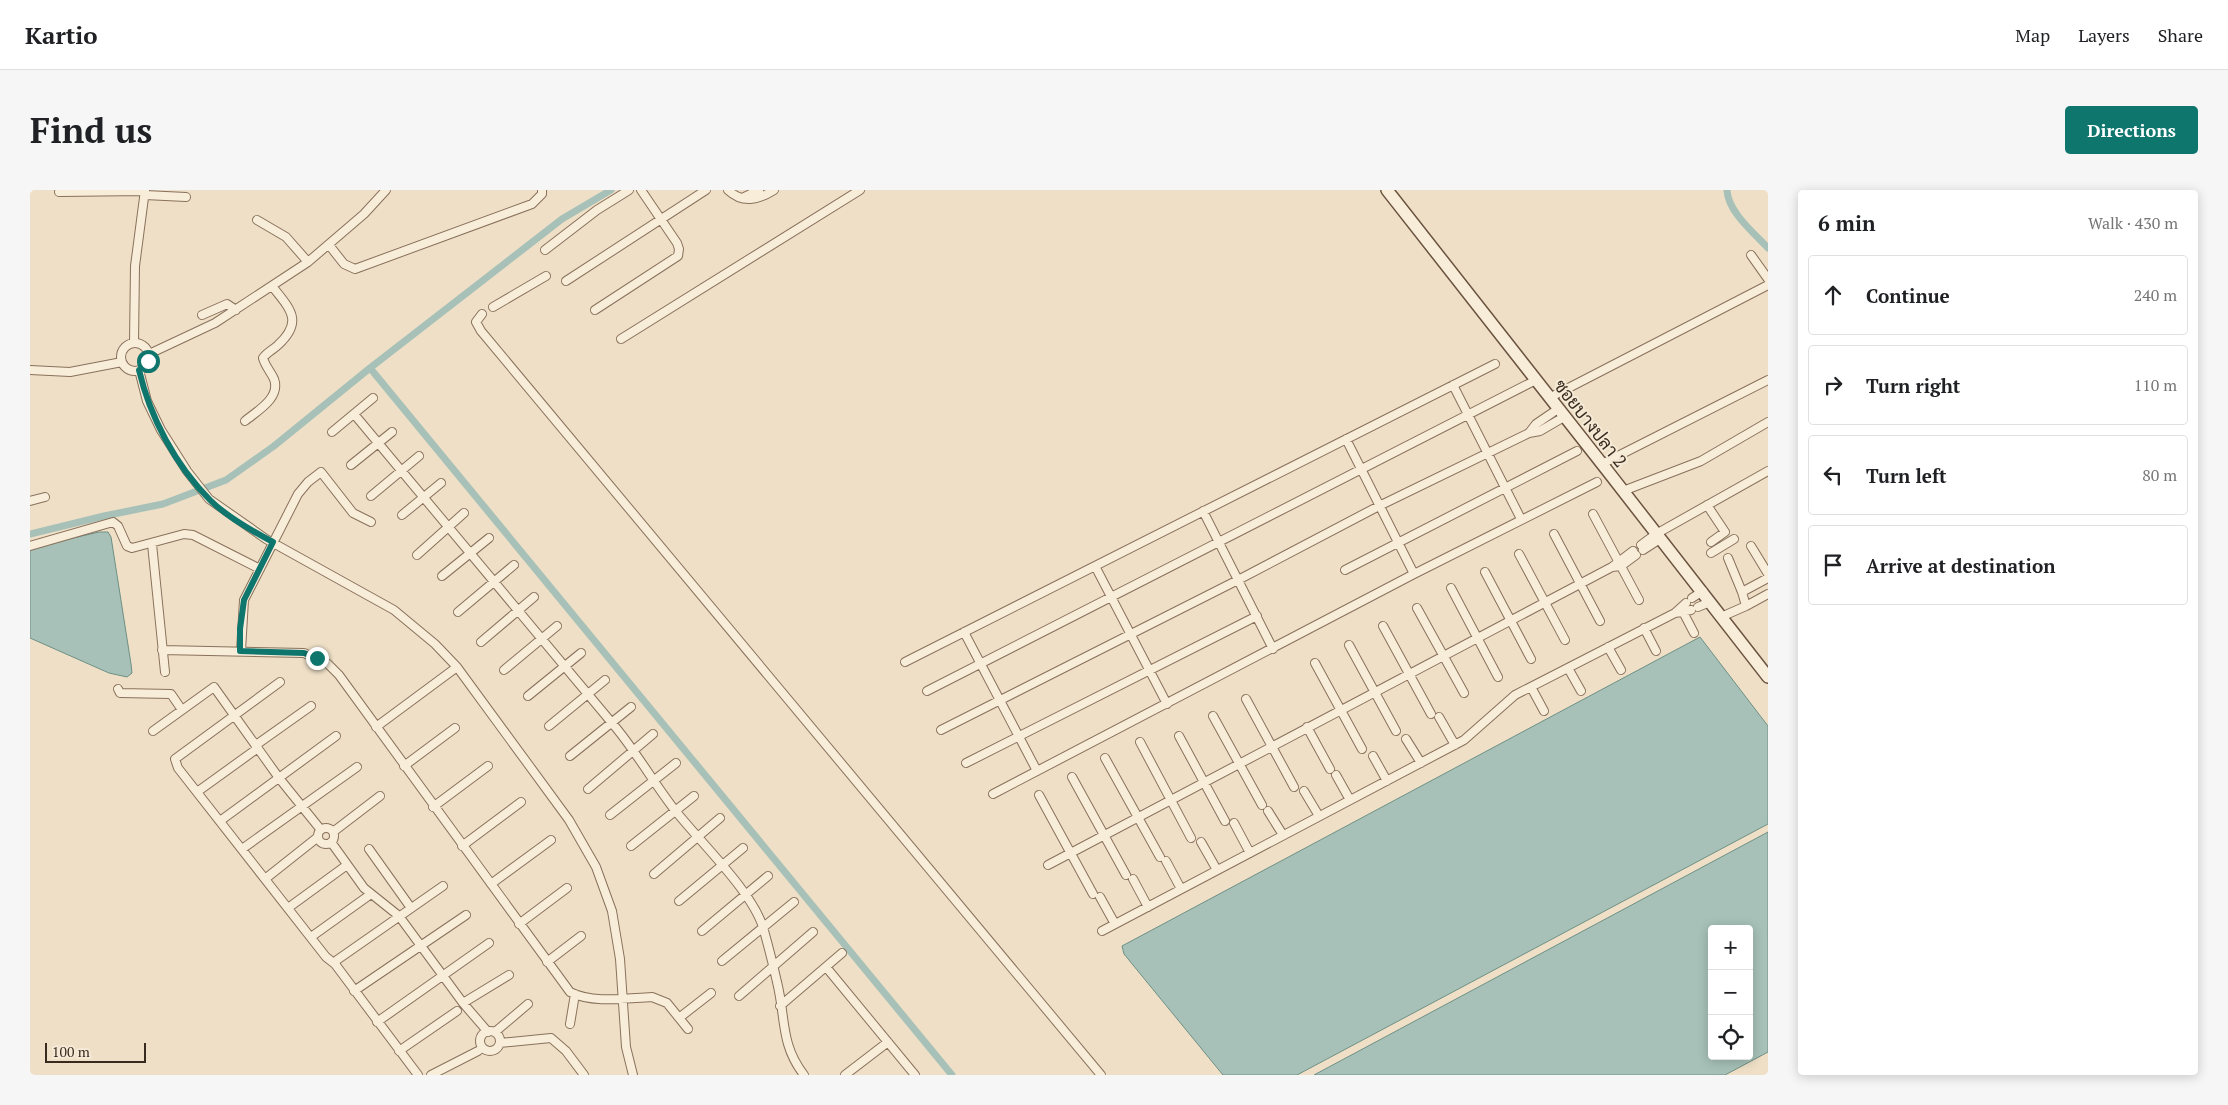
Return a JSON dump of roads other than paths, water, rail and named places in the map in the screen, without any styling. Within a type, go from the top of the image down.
[{"type":"street","points":[[148,354],[215,323],[308,262],[364,214],[386,190]]},
{"type":"street","points":[[329,245],[344,264],[355,269],[532,204],[542,194],[542,190]]},
{"type":"street","points":[[545,250],[597,210],[629,190]]},
{"type":"street","points":[[595,310],[678,256],[677,243],[641,190]]},
{"type":"street","points":[[566,281],[706,190]]},
{"type":"street","points":[[728,190],[742,198],[754,200],[774,190]]},
{"type":"street","points":[[742,198],[759,190]]},
{"type":"street","points":[[621,339],[860,190]]},
{"type":"street","name":"ซอยบางปลา 2","points":[[1387,190],[1487,314],[1549,398],[1768,677]]},
{"type":"street","points":[[59,192],[145,192],[186,197]]},
{"type":"street","points":[[134,343],[135,266],[145,192]]},
{"type":"street","points":[[257,220],[277,230],[294,245],[308,262]]},
{"type":"street","points":[[1751,255],[1768,279]]},
{"type":"street","points":[[493,307],[546,276]]},
{"type":"street","points":[[1549,398],[1768,285]]},
{"type":"street","points":[[244,421],[274,395],[276,388],[274,380],[263,358],[282,342],[293,321],[289,308],[272,286]]},
{"type":"street","points":[[202,315],[227,304],[236,310]]},
{"type":"street","points":[[482,314],[476,322],[481,331],[1101,1075]]},
{"type":"street","points":[[30,370],[54,373],[70,372],[122,362],[132,370],[139,370],[148,361],[148,354],[141,344],[134,343],[123,350],[122,362]]},
{"type":"street","points":[[905,662],[1495,364]]},
{"type":"street","points":[[139,370],[147,400],[161,430],[209,499],[244,525],[394,610],[435,644],[457,667],[569,820],[596,867],[612,911],[620,959],[626,1047],[633,1075]]},
{"type":"street","points":[[927,691],[1536,380]]},
{"type":"street","points":[[1602,464],[1768,380]]},
{"type":"street","points":[[1453,385],[1521,519]]},
{"type":"street","points":[[332,432],[373,398]]},
{"type":"street","points":[[941,730],[1486,452],[1529,433],[1544,429],[1561,413]]},
{"type":"street","points":[[354,414],[493,583],[612,723],[675,810],[722,865],[745,896],[763,928],[778,983],[785,1040],[797,1066],[804,1075]]},
{"type":"street","points":[[1623,492],[1701,461],[1768,422]]},
{"type":"street","points":[[351,465],[392,432]]},
{"type":"street","points":[[1346,439],[1414,574]]},
{"type":"street","points":[[1345,570],[1577,451]]},
{"type":"street","points":[[371,496],[419,456]]},
{"type":"street","points":[[1642,548],[1707,505],[1768,471]]},
{"type":"street","points":[[240,651],[240,629],[244,600],[302,488],[321,472],[353,513],[371,522]]},
{"type":"street","points":[[994,794],[1414,574],[1597,482]]},
{"type":"street","points":[[402,515],[441,483]]},
{"type":"street","points":[[30,501],[45,497]]},
{"type":"street","points":[[1707,505],[1725,532],[1714,540],[1722,546]]},
{"type":"street","points":[[1203,511],[1273,649]]},
{"type":"street","points":[[417,555],[464,513]]},
{"type":"street","points":[[1593,514],[1617,565],[1639,600]]},
{"type":"street","points":[[30,546],[113,522],[118,526],[127,546],[132,548],[184,534],[193,536],[260,569]]},
{"type":"street","points":[[1554,534],[1600,621]]},
{"type":"street","points":[[442,576],[488,538]]},
{"type":"street","points":[[1711,553],[1734,539]]},
{"type":"street","points":[[152,544],[165,672]]},
{"type":"street","points":[[1742,592],[1768,576],[1751,546]]},
{"type":"street","points":[[1048,864],[1580,582],[1617,565],[1635,553]]},
{"type":"street","points":[[1519,554],[1564,640]]},
{"type":"street","points":[[1728,558],[1746,606]]},
{"type":"street","points":[[458,612],[514,565]]},
{"type":"street","points":[[1095,566],[1167,704]]},
{"type":"street","points":[[1485,572],[1531,659]]},
{"type":"street","points":[[1450,588],[1498,677]]},
{"type":"street","points":[[1686,607],[1703,592]]},
{"type":"street","points":[[1721,617],[1768,594]]},
{"type":"street","points":[[481,642],[534,597]]},
{"type":"street","points":[[1102,931],[1455,745],[1474,734],[1510,699],[1531,687],[1686,607],[1710,602]]},
{"type":"street","points":[[1686,607],[1694,633]]},
{"type":"street","points":[[1417,608],[1464,693]]},
{"type":"street","points":[[966,763],[1257,616]]},
{"type":"street","points":[[504,670],[557,626]]},
{"type":"street","points":[[1383,626],[1431,714]]},
{"type":"street","points":[[1644,628],[1656,651]]},
{"type":"street","points":[[964,632],[1037,771]]},
{"type":"street","points":[[1349,645],[1396,731]]},
{"type":"street","points":[[1608,647],[1621,670]]},
{"type":"street","points":[[162,650],[304,653],[328,664],[339,676],[565,986],[575,994],[590,997],[622,999],[652,997],[661,999],[688,1029]]},
{"type":"street","points":[[528,696],[581,653]]},
{"type":"street","points":[[1315,663],[1362,749]]},
{"type":"street","points":[[376,727],[457,667]]},
{"type":"street","points":[[1568,668],[1581,692]]},
{"type":"street","points":[[549,726],[605,680]]},
{"type":"street","points":[[280,682],[176,759],[178,768],[326,957],[335,964],[418,1075]]},
{"type":"street","points":[[153,731],[214,687],[301,806],[320,834],[321,842],[326,844],[331,842],[334,837],[333,832],[329,828],[320,834],[265,879]]},
{"type":"street","points":[[1531,687],[1544,711]]},
{"type":"street","points":[[118,689],[120,693],[171,694],[182,710]]},
{"type":"street","points":[[1246,699],[1294,787]]},
{"type":"street","points":[[197,792],[311,706]]},
{"type":"street","points":[[570,756],[631,708]]},
{"type":"street","points":[[1213,716],[1238,763],[1283,836]]},
{"type":"street","points":[[1440,717],[1455,745]]},
{"type":"street","points":[[1307,727],[1330,769]]},
{"type":"street","points":[[404,766],[455,728]]},
{"type":"street","points":[[588,788],[653,734]]},
{"type":"street","points":[[220,821],[336,736]]},
{"type":"street","points":[[1179,736],[1225,821]]},
{"type":"street","points":[[1406,740],[1421,763]]},
{"type":"street","points":[[1140,742],[1191,838]]},
{"type":"street","points":[[1373,756],[1386,781]]},
{"type":"street","points":[[1105,758],[1182,889]]},
{"type":"street","points":[[610,815],[676,763]]},
{"type":"street","points":[[434,807],[488,766]]},
{"type":"street","points":[[242,849],[357,767]]},
{"type":"street","points":[[1336,775],[1350,800]]},
{"type":"street","points":[[1072,777],[1103,835],[1148,907]]},
{"type":"street","points":[[1304,791],[1319,816]]},
{"type":"street","points":[[1039,794],[1070,852],[1115,924]]},
{"type":"street","points":[[333,832],[380,796]]},
{"type":"street","points":[[632,846],[694,796]]},
{"type":"street","points":[[462,846],[521,802]]},
{"type":"street","points":[[654,874],[720,818]]},
{"type":"street","points":[[1234,823],[1250,853]]},
{"type":"street","points":[[491,884],[551,840]]},
{"type":"street","points":[[331,842],[371,894],[399,916],[423,946],[463,1003],[492,1032],[500,1043]]},
{"type":"street","points":[[1201,842],[1217,870]]},
{"type":"street","points":[[679,901],[743,848]]},
{"type":"street","points":[[369,849],[412,908]]},
{"type":"street","points":[[288,908],[347,865]]},
{"type":"street","points":[[702,931],[768,876]]},
{"type":"street","points":[[335,964],[443,886]]},
{"type":"street","points":[[519,924],[567,888]]},
{"type":"street","points":[[310,937],[371,894]]},
{"type":"street","points":[[722,961],[794,902]]},
{"type":"street","points":[[354,991],[423,946],[466,915]]},
{"type":"street","points":[[739,996],[813,932]]},
{"type":"street","points":[[547,962],[582,936]]},
{"type":"street","points":[[377,1022],[444,977],[489,943]]},
{"type":"street","points":[[780,1006],[842,953]]},
{"type":"street","points":[[826,967],[888,1042],[910,1073]]},
{"type":"street","points":[[463,1003],[509,975]]},
{"type":"street","points":[[570,1024],[575,994]]},
{"type":"street","points":[[679,1018],[710,994]]},
{"type":"street","points":[[528,1004],[492,1032],[480,1038],[482,1047],[486,1050],[494,1051],[500,1043],[551,1038],[566,1051],[584,1075]]},
{"type":"street","points":[[399,1051],[456,1011]]},
{"type":"street","points":[[845,1075],[888,1042]]},
{"type":"street","points":[[431,1075],[478,1051]]},
{"type":"water","points":[[99,532],[108,532],[111,537],[131,664],[132,673],[127,677],[109,673],[30,638],[30,548]]},
{"type":"water","points":[[1700,637],[1768,726],[1768,824],[1297,1075],[1223,1075],[1124,954],[1122,946]]},
{"type":"water","points":[[1768,832],[1768,1052],[1725,1075],[1314,1075]]},
{"type":"waterway","points":[[30,534],[163,504],[226,480],[274,446],[370,368],[562,219],[611,190]]},
{"type":"waterway","points":[[1727,190],[1728,198],[1737,214],[1768,248]]},
{"type":"waterway","points":[[370,368],[952,1075]]}]
